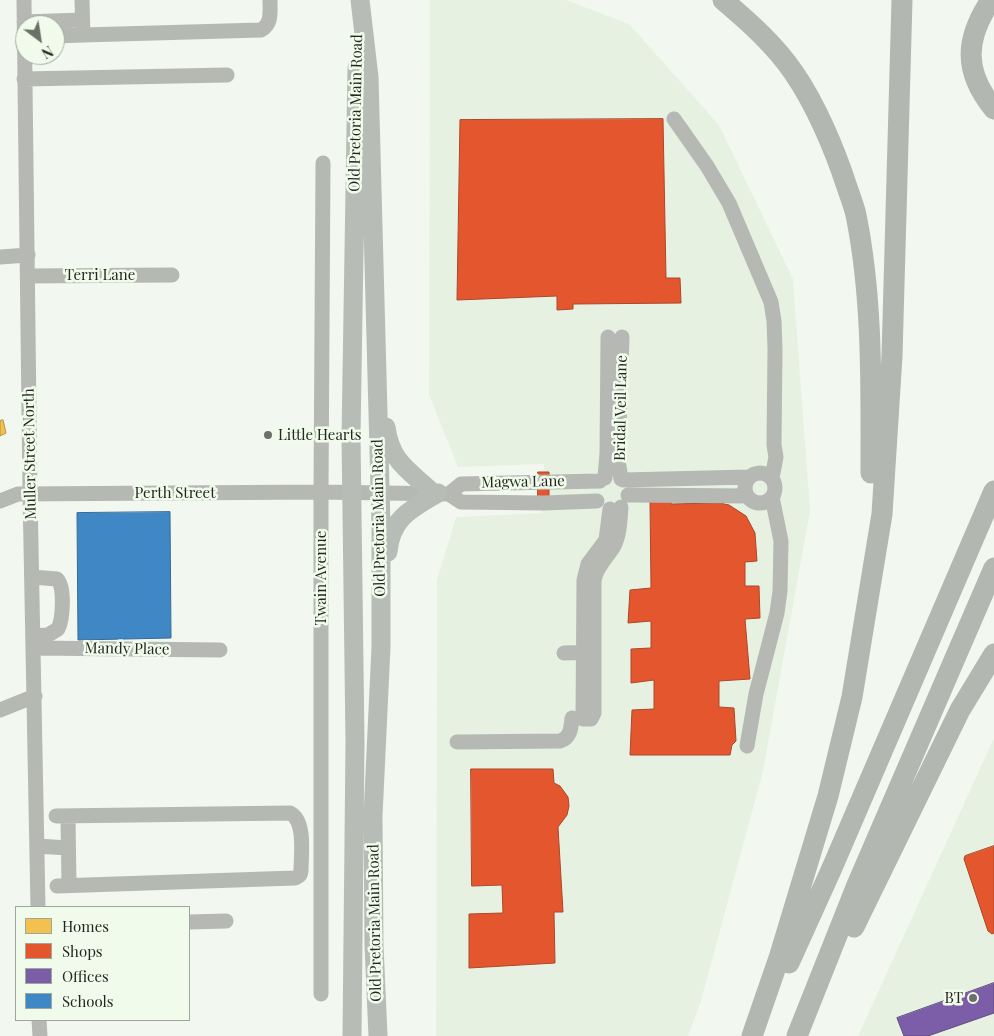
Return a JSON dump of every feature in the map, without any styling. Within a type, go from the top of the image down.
[{"type":"highway","points":[[723,0],[760,33],[794,73],[822,125],[840,166],[856,214],[865,275],[870,358],[872,578]]},
{"type":"highway","points":[[753,1036],[779,958],[828,796],[852,697],[882,514],[892,356],[902,0]]},
{"type":"highway","points":[[991,0],[980,17],[973,34],[970,59],[974,76],[986,99],[994,109]]},
{"type":"highway","points":[[753,1036],[832,868],[994,491]]},
{"type":"highway","points":[[797,1036],[856,884],[994,568]]},
{"type":"highway","points":[[801,1036],[908,813],[960,710],[994,654]]},
{"type":"main road","name":"Old Pretoria Main Road","points":[[359,0],[369,77],[381,525],[381,626],[373,816],[374,944],[378,1036]]},
{"type":"main road","name":"Old Pretoria Main Road","points":[[352,1036],[355,742],[351,436],[359,0]]},
{"type":"main road","points":[[376,354],[388,442],[392,451],[396,459],[440,493],[408,512],[397,522],[392,532],[388,542],[381,626]]},
{"type":"street","name":"Muller Street North","points":[[24,0],[24,15]]},
{"type":"street","points":[[82,0],[82,28]]},
{"type":"street","points":[[65,29],[261,30],[270,21],[270,0]]},
{"type":"street","points":[[65,33],[82,28]]},
{"type":"street","name":"Muller Street North","points":[[24,65],[38,906]]},
{"type":"street","points":[[24,79],[227,75]]},
{"type":"street","points":[[674,120],[711,172],[729,203],[771,302],[775,349],[774,445],[776,457],[772,478],[776,488],[759,499]]},
{"type":"street","name":"Twain Avenue","points":[[321,994],[323,163]]},
{"type":"street","points":[[0,257],[28,255]]},
{"type":"street","name":"Terri Lane","points":[[28,276],[172,275]]},
{"type":"street","name":"Bridal Veil Lane","points":[[564,654],[590,653],[596,571],[603,552],[615,544],[618,536],[621,494],[614,412],[615,337]]},
{"type":"street","name":"Bridal Veil Lane","points":[[602,480],[614,412]]},
{"type":"street","points":[[747,746],[756,694],[780,591],[781,541],[777,519],[745,486],[774,445]]},
{"type":"street","points":[[752,475],[764,473],[772,478]]},
{"type":"street","name":"Magwa Lane","points":[[621,494],[752,475]]},
{"type":"street","name":"Magwa Lane","points":[[352,493],[440,493],[461,484],[602,480],[610,476],[621,494]]},
{"type":"street","points":[[602,480],[595,491],[597,501],[605,508],[621,494]]},
{"type":"street","name":"Perth Street","points":[[0,501],[13,495],[30,494],[352,493]]},
{"type":"street","name":"Magwa Lane","points":[[440,493],[460,502],[597,501]]},
{"type":"street","name":"Magwa Lane","points":[[621,494],[759,499]]},
{"type":"street","points":[[32,577],[57,579],[61,585],[62,610],[58,629],[34,642]]},
{"type":"street","name":"Mandy Place","points":[[34,642],[220,650]]},
{"type":"street","points":[[0,710],[34,696]]},
{"type":"street","points":[[457,742],[564,740],[569,734],[572,718]]},
{"type":"street","points":[[290,813],[299,822],[301,832],[301,871],[300,875],[295,878],[63,886],[68,848],[62,816],[290,813]]},
{"type":"street","points":[[37,846],[68,848]]},
{"type":"street","points":[[190,922],[226,921]]},
{"type":"street","points":[[39,1021],[40,1036]]},
{"type":"shaded area","points":[[430,0],[566,0],[629,24],[719,125],[793,279],[810,511],[763,771],[701,1001],[688,1036],[436,1036],[437,580],[456,517],[542,513],[544,464],[458,467],[429,395]]},
{"type":"shaded area","points":[[994,738],[994,1036],[858,1036]]},
{"type":"building: Homes","points":[[3,420],[6,433],[0,436],[0,421]]},
{"type":"building: Shops","points":[[663,119],[666,278],[680,278],[681,303],[573,304],[573,309],[557,310],[557,296],[457,300],[460,120]]},
{"type":"building: Shops","points":[[538,472],[549,472],[549,509],[538,509]]},
{"type":"building: Shops","points":[[671,498],[671,504],[720,503],[729,505],[746,516],[755,533],[757,561],[745,562],[745,586],[759,586],[760,618],[745,619],[750,679],[719,681],[719,707],[734,708],[736,741],[732,745],[730,755],[630,755],[632,710],[654,709],[654,680],[631,683],[631,649],[651,648],[651,621],[628,623],[630,590],[651,588],[650,499]]},
{"type":"building: Shops","points":[[471,769],[553,769],[554,783],[560,786],[568,797],[567,815],[558,827],[563,912],[554,912],[555,963],[469,968],[469,914],[503,913],[502,885],[472,886]]},
{"type":"building: Shops","points":[[994,846],[994,933],[992,934],[988,931],[964,859],[965,856]]},
{"type":"building: Offices","name":"BT","points":[[994,983],[994,1013],[928,1036],[904,1036],[897,1018]]},
{"type":"building: Schools","points":[[170,512],[171,638],[78,640],[77,513]]},
{"type":"place","name":"Little Hearts","points":[[268,435]]},
{"type":"place","name":"BT","points":[[973,998]]}]
